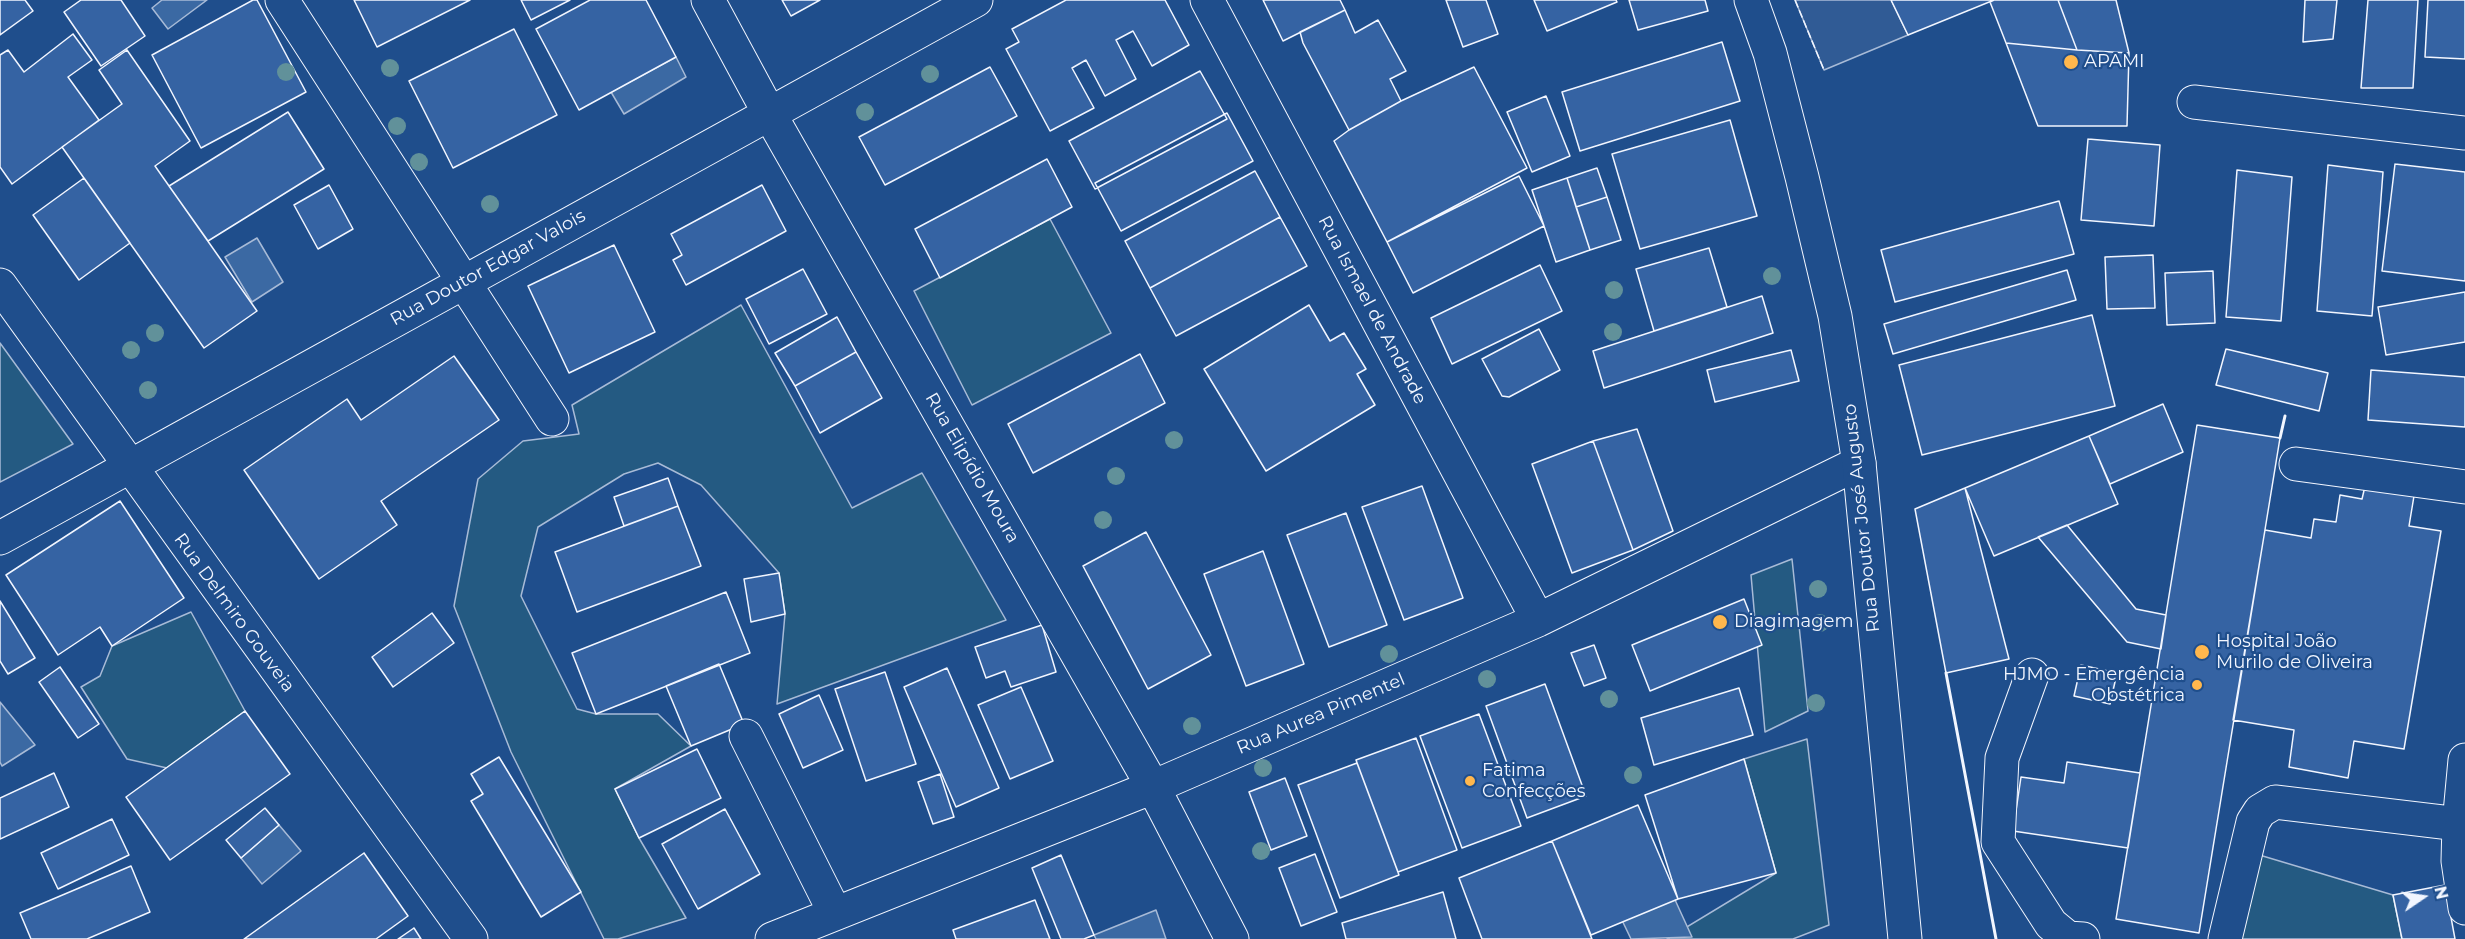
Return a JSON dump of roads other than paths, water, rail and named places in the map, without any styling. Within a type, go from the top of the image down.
[{"type":"street","points":[[282,0],[552,419]]},
{"type":"street","name":"Rua Elipídio Moura","points":[[708,0],[769,113],[1154,787],[1232,939]]},
{"type":"street","name":"Rua Doutor Edgar Valois","points":[[0,538],[976,0]]},
{"type":"street","name":"Rua Ismael de Andrade","points":[[1207,0],[1538,620]]},
{"type":"street","name":"Rua Doutor José Augusto","points":[[1751,0],[1770,53],[1802,177],[1834,316],[1859,463],[1905,939]]},
{"type":"street","points":[[2194,102],[2465,133]]},
{"type":"street","name":"Rua Delmiro Gouveia","points":[[0,285],[471,939]]},
{"type":"street","name":"Rua Aurea Pimentel","points":[[772,939],[1154,787],[1538,620],[1859,463]]},
{"type":"street","points":[[2296,464],[2465,487]]},
{"type":"street","points":[[2032,675],[2001,758],[1998,842],[2051,924],[2068,938],[2083,939]]},
{"type":"street","points":[[746,736],[835,913]]},
{"type":"street","points":[[2465,760],[2458,861],[2465,908]]},
{"type":"street","points":[[2225,939],[2253,822],[2260,811],[2275,802],[2459,824]]},
{"type":"place","name":"APAMI","points":[[2071,62]]},
{"type":"place","name":"Diagimagem","points":[[1720,622]]},
{"type":"place","name":"Hospital João Murilo de Oliveira","points":[[2202,652]]},
{"type":"place","name":"HJMO - Emergência Obstétrica","points":[[2197,685]]},
{"type":"place","name":"Fatima Confecções","points":[[1470,781]]}]
